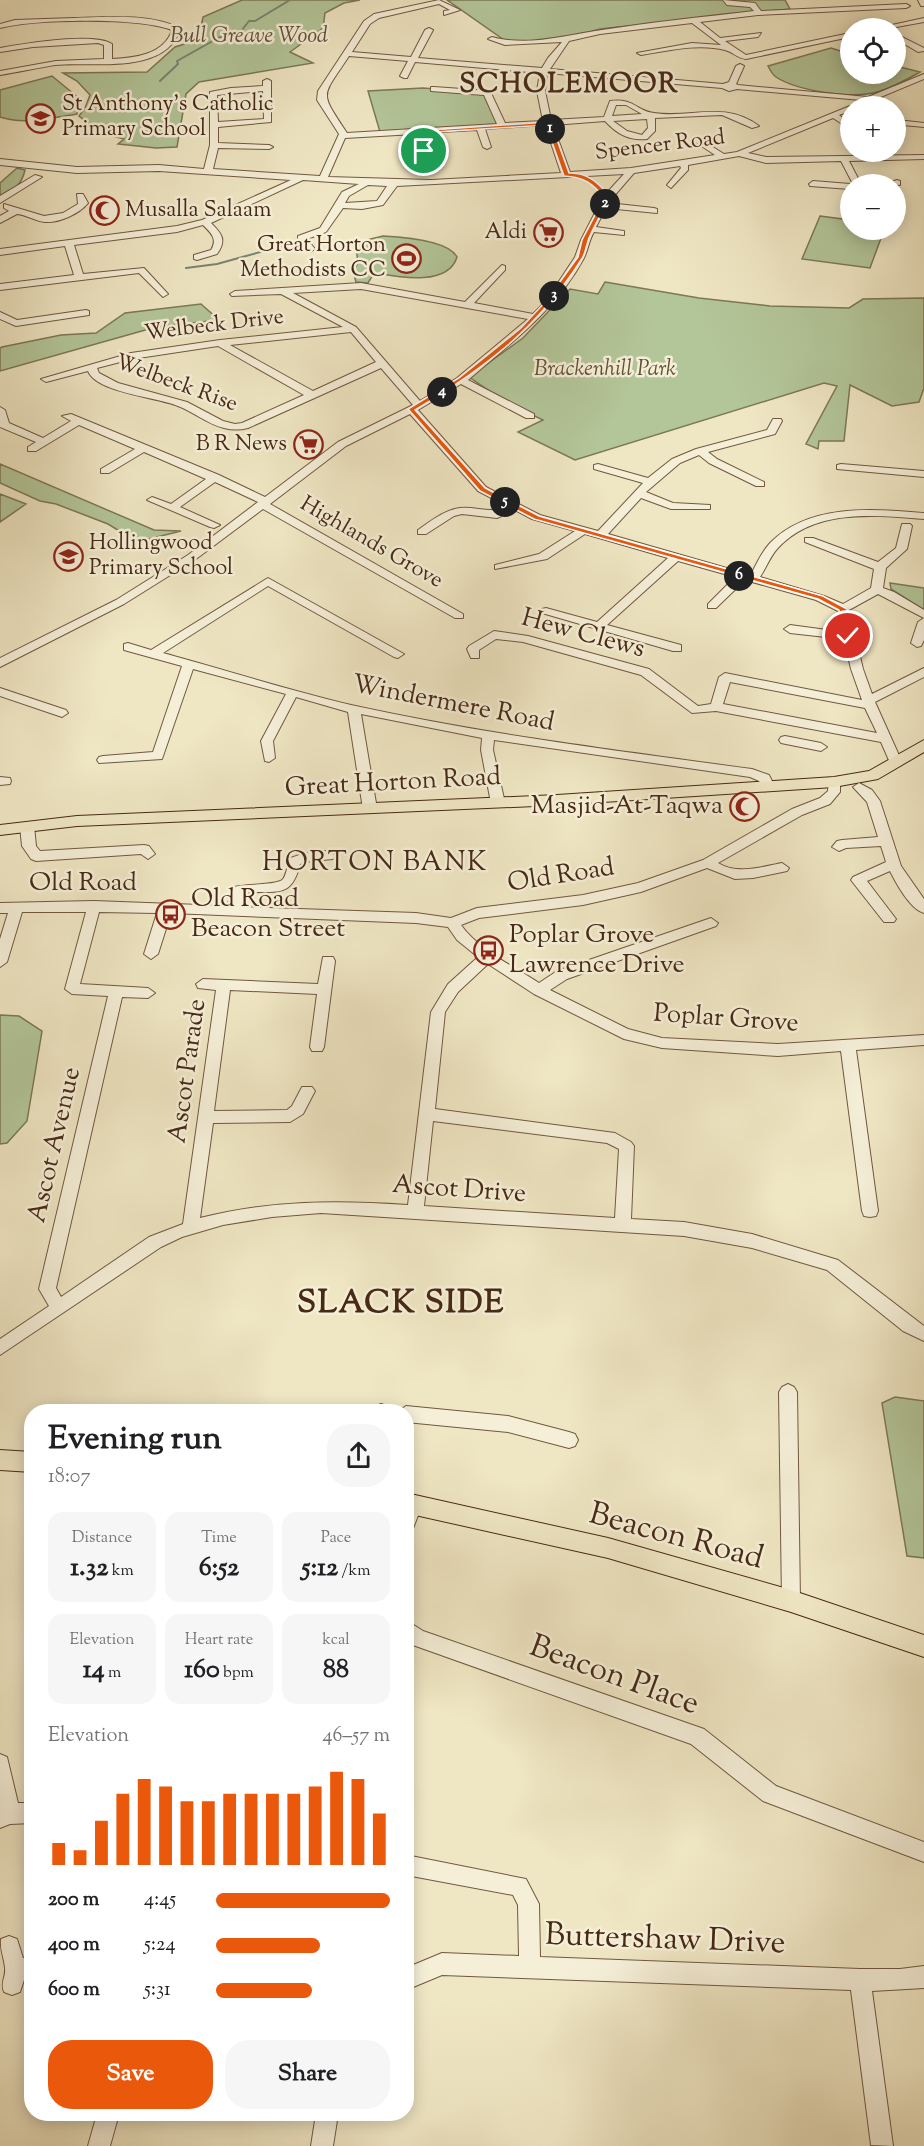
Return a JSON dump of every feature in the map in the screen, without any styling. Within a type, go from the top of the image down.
[{"type":"main road","name":"Great Horton Road","points":[[0,830],[77,821],[369,809],[834,782],[873,775],[924,745]]},
{"type":"main road","points":[[0,1460],[24,1462]]},
{"type":"main road","name":"Beacon Road","points":[[414,1512],[608,1548],[791,1601],[924,1646]]},
{"type":"street","points":[[727,0],[730,3],[752,5],[758,13]]},
{"type":"street","points":[[891,0],[917,8]]},
{"type":"street","points":[[917,8],[922,0]]},
{"type":"street","points":[[322,179],[343,134],[321,100],[322,91],[367,23],[377,16],[440,2],[456,10],[447,13]]},
{"type":"street","points":[[492,39],[505,43],[566,42],[600,32],[758,13],[917,8]]},
{"type":"street","points":[[789,11],[795,22]]},
{"type":"street","points":[[0,26],[15,22],[111,20],[164,24],[176,29],[173,38],[147,57],[139,60],[56,63],[1,72]]},
{"type":"street","points":[[692,20],[746,57],[840,38]]},
{"type":"street","points":[[906,23],[924,20]]},
{"type":"street","points":[[404,76],[429,30]]},
{"type":"street","points":[[692,45],[710,33]]},
{"type":"street","points":[[719,40],[758,35]]},
{"type":"street","points":[[0,50],[33,45],[99,41],[108,44],[108,62]]},
{"type":"street","points":[[566,42],[543,71],[540,99],[543,114],[566,174]]},
{"type":"street","points":[[906,42],[921,50]]},
{"type":"street","points":[[641,52],[692,45],[730,48]]},
{"type":"street","points":[[348,54],[543,71],[729,94],[840,99]]},
{"type":"street","points":[[477,66],[484,54]]},
{"type":"street","points":[[496,68],[502,56]]},
{"type":"street","points":[[729,94],[740,66]]},
{"type":"street","points":[[878,96],[924,76]]},
{"type":"street","points":[[208,171],[214,145],[213,125],[213,94],[266,84],[268,120],[213,125]]},
{"type":"street","points":[[434,89],[487,93],[502,126]]},
{"type":"street","points":[[342,136],[651,116],[729,94]]},
{"type":"street","points":[[729,94],[755,126]]},
{"type":"street","points":[[608,120],[613,103],[620,102],[628,103],[651,116]]},
{"type":"street","points":[[739,154],[840,112]]},
{"type":"street","points":[[834,114],[840,119]]},
{"type":"street","points":[[608,120],[633,138],[644,137],[652,129],[651,116]]},
{"type":"street","points":[[906,123],[924,124]]},
{"type":"street","points":[[481,128],[487,147]]},
{"type":"street","points":[[418,131],[424,151]]},
{"type":"street","points":[[697,139],[723,157]]},
{"type":"street","points":[[214,145],[269,147]]},
{"type":"street","name":"Spencer Road","points":[[322,179],[431,183],[631,171],[739,154],[766,160],[840,159]]},
{"type":"street","name":"Spencer Road","points":[[906,158],[924,157]]},
{"type":"street","points":[[0,162],[37,172],[159,168],[322,179]]},
{"type":"street","points":[[670,185],[685,168],[682,164]]},
{"type":"street","points":[[0,663],[120,602],[192,557],[342,444],[415,407],[461,380],[535,317],[560,289],[580,257],[603,195],[631,171]]},
{"type":"street","points":[[15,211],[0,200],[37,172]]},
{"type":"street","points":[[579,174],[603,195],[654,211]]},
{"type":"street","points":[[0,252],[53,241],[69,243],[177,229],[205,222],[301,178]]},
{"type":"street","points":[[285,186],[322,179]]},
{"type":"street","points":[[302,245],[301,237],[320,232],[328,225],[345,194],[364,185],[365,182]]},
{"type":"street","points":[[340,205],[362,206],[380,203],[388,188],[395,183]]},
{"type":"street","points":[[813,184],[840,186]]},
{"type":"street","points":[[0,219],[15,211],[31,212],[43,218],[51,218],[81,207],[84,202],[80,196]]},
{"type":"street","points":[[197,257],[214,252],[219,244],[218,235],[205,222]]},
{"type":"street","points":[[591,229],[621,233]]},
{"type":"street","points":[[69,243],[79,277]]},
{"type":"street","points":[[467,305],[502,268]]},
{"type":"street","points":[[0,287],[141,270],[163,294]]},
{"type":"street","points":[[236,294],[361,286],[535,317]]},
{"type":"street","points":[[284,292],[353,329],[383,363],[415,407],[483,489],[513,507],[536,517],[583,531],[820,598],[843,609]]},
{"type":"street","points":[[0,315],[16,323],[86,313]]},
{"type":"street","name":"Welbeck Drive","points":[[46,378],[131,356],[220,343],[353,329]]},
{"type":"street","points":[[220,343],[312,395]]},
{"type":"street","name":"Welbeck Rise","points":[[92,367],[94,374],[111,383],[184,404],[228,427],[244,426],[383,363]]},
{"type":"street","points":[[461,380],[530,416]]},
{"type":"street","points":[[0,410],[2,425],[44,442]]},
{"type":"street","name":"Highlands Grove","points":[[67,416],[142,449],[215,477],[459,616]]},
{"type":"street","points":[[32,449],[79,421]]},
{"type":"street","points":[[601,536],[650,482],[676,460],[700,451],[771,432],[777,421]]},
{"type":"street","points":[[94,467],[105,474],[142,449]]},
{"type":"street","points":[[700,451],[755,487],[775,484]]},
{"type":"street","points":[[598,466],[650,482]]},
{"type":"street","points":[[841,467],[924,474]]},
{"type":"street","points":[[172,508],[215,477]]},
{"type":"street","points":[[641,494],[671,506],[706,507]]},
{"type":"street","points":[[152,500],[214,525]]},
{"type":"street","points":[[422,532],[451,513],[462,511],[497,515],[513,507]]},
{"type":"street","points":[[712,606],[748,578],[774,546],[802,524],[852,513],[924,516]]},
{"type":"street","points":[[877,590],[880,567],[901,549],[906,526]]},
{"type":"street","points":[[499,567],[543,557],[583,531]]},
{"type":"street","points":[[809,540],[880,567]]},
{"type":"street","points":[[600,626],[675,558]]},
{"type":"street","points":[[154,653],[268,581],[398,654]]},
{"type":"street","points":[[843,609],[877,590],[890,594],[924,615]]},
{"type":"street","points":[[843,609],[848,636],[869,703],[896,762]]},
{"type":"street","points":[[546,611],[677,648]]},
{"type":"street","points":[[917,643],[924,622]]},
{"type":"street","points":[[790,628],[848,636]]},
{"type":"street","name":"Hew Clews","points":[[475,655],[473,649],[494,635],[524,639],[645,672],[696,710],[716,706]]},
{"type":"street","name":"Windermere Road","points":[[128,646],[354,709],[488,735],[614,755],[752,773],[764,778],[770,787]]},
{"type":"street","points":[[103,760],[158,756],[189,663]]},
{"type":"street","points":[[885,739],[716,706],[725,677],[869,703],[924,672]]},
{"type":"street","points":[[0,692],[62,713]]},
{"type":"street","points":[[269,758],[267,741],[293,692]]},
{"type":"street","points":[[354,709],[369,809]]},
{"type":"street","points":[[806,744],[813,726]]},
{"type":"street","points":[[488,735],[486,750],[498,802]]},
{"type":"street","points":[[785,740],[820,747]]},
{"type":"street","points":[[614,755],[614,771]]},
{"type":"street","name":"Old Road","points":[[0,908],[94,906],[166,908],[416,918],[452,923],[477,913],[583,900],[641,887],[708,863],[797,812],[859,787],[873,775]]},
{"type":"street","points":[[825,801],[834,792],[834,782]]},
{"type":"street","points":[[859,787],[868,791],[880,819],[892,864],[899,877],[924,908]]},
{"type":"street","points":[[27,826],[29,846],[36,856],[144,849],[148,854]]},
{"type":"street","points":[[839,847],[842,844],[886,841]]},
{"type":"street","points":[[232,911],[239,890],[253,886],[285,885],[290,880],[295,861],[310,856],[328,856]]},
{"type":"street","points":[[708,863],[722,873],[741,876],[782,868]]},
{"type":"street","points":[[889,919],[858,880],[892,864]]},
{"type":"street","points":[[94,906],[72,989],[148,993]]},
{"type":"street","points":[[0,962],[16,907]]},
{"type":"street","points":[[152,954],[166,908]]},
{"type":"street","name":"Poplar Grove","points":[[452,923],[462,937],[539,990],[624,1034],[662,1044],[778,1050],[924,1040]]},
{"type":"street","points":[[539,990],[562,975],[711,923]]},
{"type":"street","points":[[415,1213],[438,1012],[447,993],[464,975],[488,957]]},
{"type":"street","points":[[317,1047],[328,961]]},
{"type":"street","points":[[203,984],[224,985]]},
{"type":"street","name":"Ascot Parade","points":[[191,1227],[224,985],[324,989]]},
{"type":"street","name":"Ascot Avenue","points":[[58,1307],[47,1289],[116,992]]},
{"type":"street","points":[[848,1046],[870,1211]]},
{"type":"street","points":[[206,1118],[290,1116],[298,1110],[307,1091]]},
{"type":"street","points":[[426,1114],[595,1134],[621,1142],[626,1146],[627,1156],[623,1226]]},
{"type":"street","name":"Ascot Drive","points":[[0,1348],[155,1242],[191,1227],[271,1210],[306,1207],[345,1207],[684,1229],[728,1236],[823,1262],[840,1270],[909,1326],[924,1334]]},
{"type":"street","points":[[788,1392],[791,1601]]},
{"type":"street","points":[[414,1415],[508,1424],[569,1440]]},
{"type":"street","name":"Beacon Place","points":[[414,1636],[697,1736],[770,1794],[924,1852]]},
{"type":"street","points":[[0,1764],[5,1816],[24,1815]]},
{"type":"street","points":[[414,1866],[519,1886],[528,1904],[530,1966]]},
{"type":"street","points":[[9,1947],[20,1974]]},
{"type":"street","name":"Buttershaw Drive","points":[[414,1976],[442,1964],[860,1980],[900,1980],[924,1977]]},
{"type":"street","points":[[860,1980],[881,2146]]},
{"type":"street","points":[[99,2146],[106,2121]]},
{"type":"street","points":[[322,2146],[326,2121]]},
{"type":"green space","name":"Bull Greave Wood","points":[[242,0],[360,0],[344,3],[325,13],[323,28],[290,52],[313,63],[199,82],[186,94],[177,147],[156,148],[118,144],[124,139],[101,133],[79,116],[90,95],[77,81],[63,73],[147,72],[175,47],[191,42],[199,36],[203,17]]},
{"type":"green space","points":[[447,0],[785,0],[790,9],[600,29],[562,39],[507,42]]},
{"type":"green space","points":[[831,48],[840,51],[840,84],[899,84],[867,94],[825,92],[785,82],[776,77],[768,66]]},
{"type":"green space","points":[[906,68],[920,72],[906,80]]},
{"type":"green space","points":[[52,76],[80,99],[77,114],[28,121],[0,117],[0,90]]},
{"type":"green space","points":[[423,88],[486,93],[500,125],[380,132],[368,91]]},
{"type":"green space","points":[[17,168],[25,170],[22,179],[13,190],[0,197],[0,183]]},
{"type":"green space","points":[[820,216],[840,219],[840,240],[880,240],[870,268],[802,259]]},
{"type":"green space","name":"Great Horton Methodists CC","points":[[383,236],[435,243],[452,251],[457,257],[444,273],[433,276],[408,278],[374,273],[368,283],[356,282],[353,271],[358,263],[356,247],[367,240]]},
{"type":"green space","name":"Brackenhill Park","points":[[605,282],[699,298],[770,306],[849,308],[863,299],[924,298],[924,388],[919,402],[892,406],[850,385],[844,441],[819,441],[818,449],[806,444],[837,386],[824,383],[575,460],[518,432],[543,420],[506,402],[469,377],[523,338],[570,289],[598,294]]},
{"type":"green space","points":[[201,304],[219,320],[156,327],[0,371],[0,348],[2,347],[61,335],[96,333],[125,313]]},
{"type":"green space","points":[[0,464],[154,530],[181,531],[137,542],[108,524],[56,504],[40,501],[0,483]]},
{"type":"green space","points":[[0,494],[26,504],[0,522]]},
{"type":"green space","points":[[890,583],[924,588],[924,610],[891,589]]},
{"type":"green space","points":[[0,1015],[19,1016],[42,1031],[27,1121],[7,1143],[0,1144]]},
{"type":"green space","points":[[895,1397],[924,1401],[924,1558],[907,1556],[882,1403]]},
{"type":"waterway","points":[[160,81],[178,64],[177,61],[218,38],[242,30],[249,21],[255,21],[290,0]]},
{"type":"waterway","points":[[186,268],[217,264],[282,246]]},
{"type":"place","name":"St Anthony's Catholic Primary School","points":[[41,118]]},
{"type":"place","name":"Musalla Salaam","points":[[104,211]]},
{"type":"place","name":"Aldi","points":[[548,233]]},
{"type":"place","name":"Great Horton Methodists CC","points":[[407,259]]},
{"type":"place","name":"B R News","points":[[308,445]]},
{"type":"place","name":"Hollingwood Primary School","points":[[68,557]]},
{"type":"place","name":"Masjid-At-Taqwa","points":[[744,806]]},
{"type":"place","name":"Old Road Beacon Street","points":[[170,914]]},
{"type":"place","name":"Poplar Grove Lawrence Drive","points":[[488,950]]},
{"type":"district","name":"SCHOLEMOOR","points":[[569,85]]},
{"type":"district","name":"HORTON BANK","points":[[375,863]]},
{"type":"district","name":"SLACK SIDE","points":[[401,1304]]},
{"type":"route","points":[[424,151],[418,131],[548,123],[564,162],[566,174],[579,174],[598,186],[607,197],[585,240],[580,257],[549,303],[497,352],[461,380],[411,409],[483,489],[513,507],[536,517],[583,531],[820,598],[843,609],[848,636]]}]
